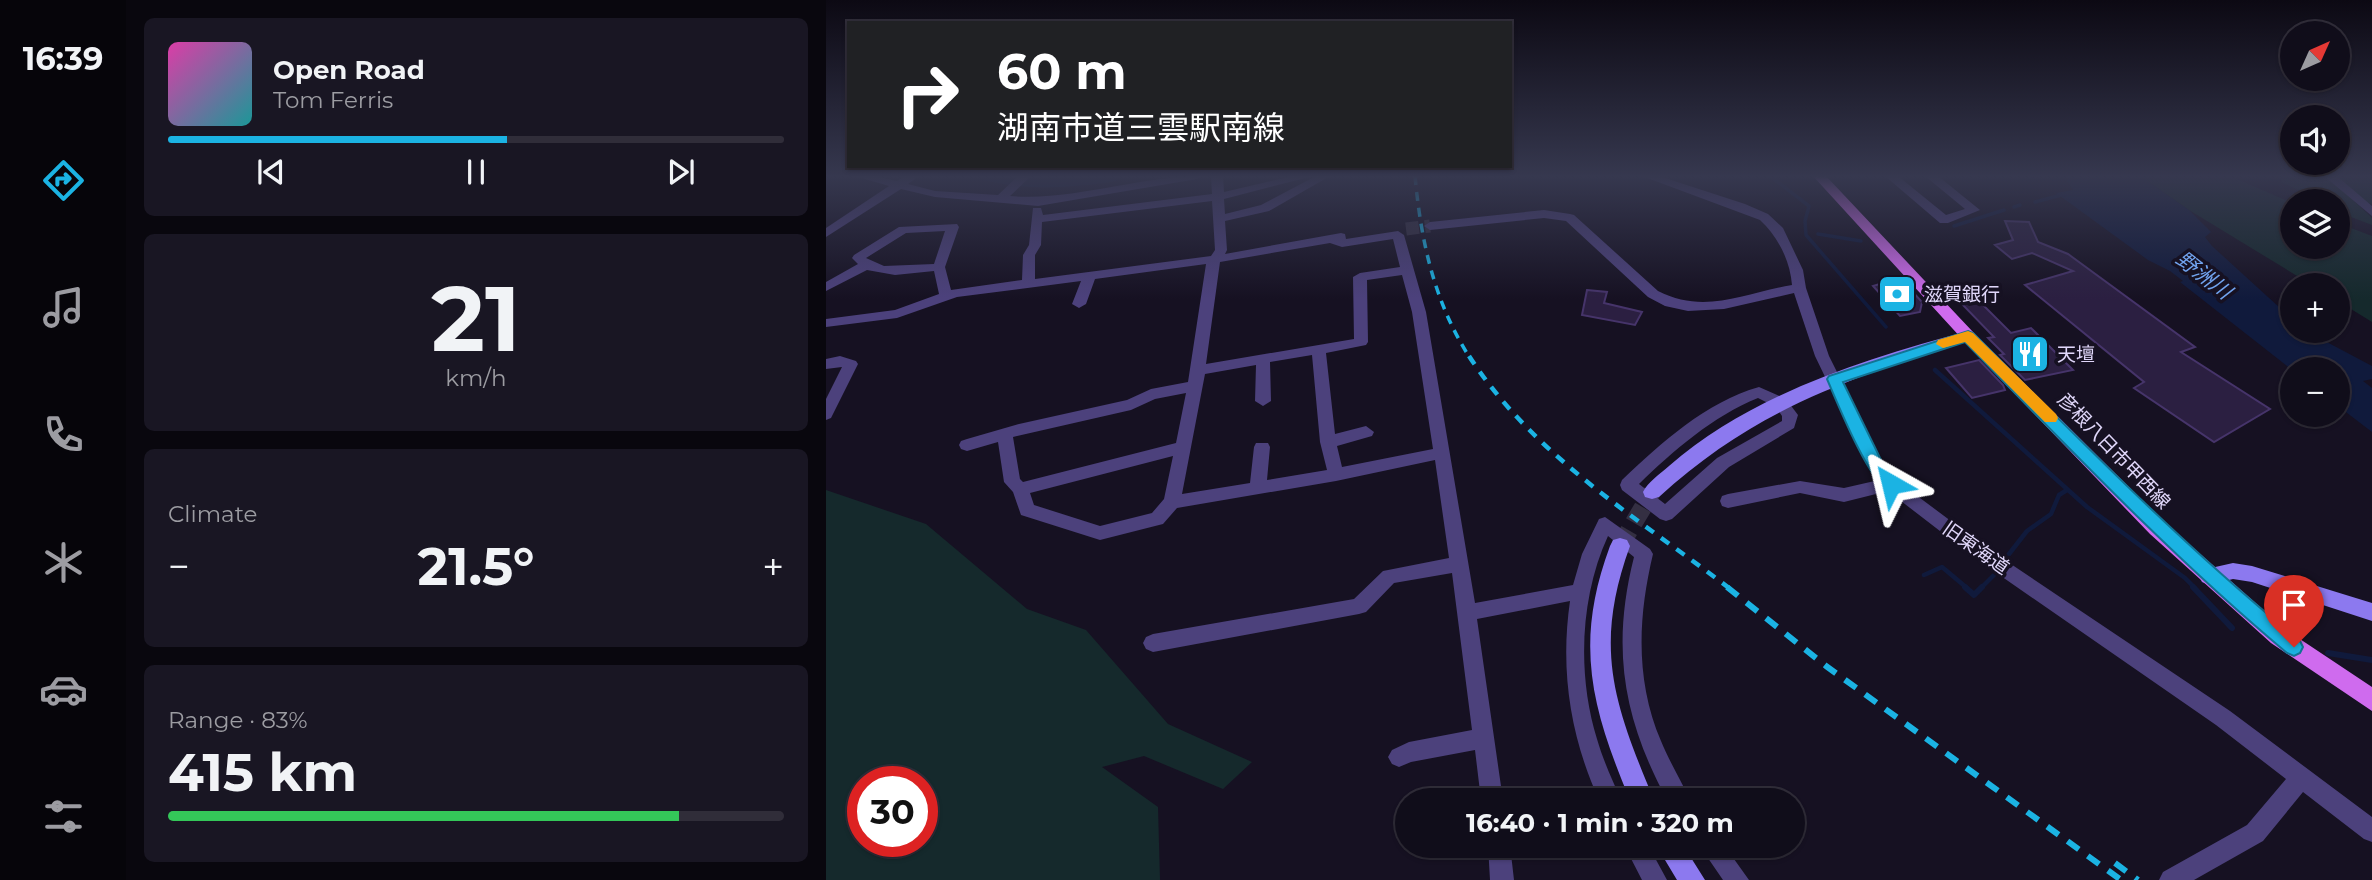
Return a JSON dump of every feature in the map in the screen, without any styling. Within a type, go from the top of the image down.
[{"type":"main road","name":"彦根八日市甲西線","points":[[1857,217],[1968,336],[2157,528],[2278,636],[2372,699]]},
{"type":"street","points":[[826,233],[850,217]]},
{"type":"street","points":[[1028,283],[1029,255],[1035,244],[1036,219],[1052,217]]},
{"type":"street","points":[[1005,434],[1012,482],[1020,489],[1027,510],[1100,533],[1157,519],[1172,502],[1197,378],[1211,266],[1221,250],[1219,219],[1227,217]]},
{"type":"street","points":[[1430,226],[1515,217]]},
{"type":"street","points":[[1564,217],[1570,218],[1664,302],[1688,309],[1799,288]]},
{"type":"street","name":"旧東海道","points":[[1764,217],[1779,231],[1797,270],[1799,288],[1822,356],[1876,466],[1891,484],[1981,553],[2213,711],[2372,831]]},
{"type":"street","points":[[826,225],[842,222]]},
{"type":"street","points":[[939,267],[874,270],[864,266],[858,258],[903,230],[953,226],[939,267],[946,296]]},
{"type":"street","points":[[826,323],[897,314],[946,296],[1028,283],[1089,278],[1406,229]]},
{"type":"street","points":[[1332,239],[1342,243],[1398,235],[1419,312],[1459,564],[1490,788]]},
{"type":"street","points":[[826,287],[864,266]]},
{"type":"street","points":[[967,445],[1131,405],[1151,394],[1263,359],[1361,342],[1360,277],[1407,270]]},
{"type":"street","points":[[1079,304],[1089,278]]},
{"type":"street","points":[[1653,492],[1694,454],[1740,424],[1781,403],[1834,379],[1968,336]]},
{"type":"street","points":[[1319,350],[1328,442],[1336,475]]},
{"type":"street","points":[[1263,359],[1263,401]]},
{"type":"street","points":[[826,364],[840,361],[851,364],[826,414]]},
{"type":"street","points":[[1764,393],[1781,403],[1790,415],[1789,424],[1753,441],[1726,458],[1704,475],[1666,514],[1628,485],[1689,433],[1753,394],[1764,393]]},
{"type":"street","points":[[1328,442],[1366,432]]},
{"type":"street","points":[[1020,489],[1183,447]]},
{"type":"street","points":[[1258,488],[1262,447]]},
{"type":"street","points":[[1172,502],[1336,475],[1441,453]]},
{"type":"street","points":[[1728,500],[1767,495],[1800,486],[1844,495],[1891,484]]},
{"type":"street","points":[[1605,788],[1585,734],[1577,695],[1575,637],[1578,592],[1593,544],[1605,524],[1644,554],[1634,587],[1629,624],[1630,666],[1651,744],[1673,788]]},
{"type":"street","points":[[1620,547],[1605,588],[1600,629],[1602,670],[1607,708],[1637,788]]},
{"type":"street","points":[[1153,643],[1359,606],[1389,576],[1459,564]]},
{"type":"street","points":[[2209,576],[2233,571],[2252,574],[2372,612]]},
{"type":"street","points":[[1466,613],[1578,592]]},
{"type":"street","points":[[1399,757],[1409,752],[1483,738]]},
{"type":"street","points":[[2171,880],[2255,833],[2301,778]]},
{"type":"street","points":[[1500,858],[1502,880]]},
{"type":"street","points":[[1642,858],[1655,880]]},
{"type":"street","points":[[1677,858],[1692,880]]},
{"type":"street","points":[[1720,858],[1737,880]]},
{"type":"green space","points":[[2201,217],[2280,217],[2280,259],[2350,259],[2350,228],[2372,236],[2372,322],[2350,308],[2350,273],[2292,273]]},
{"type":"green space","points":[[2351,217],[2371,217],[2372,225]]},
{"type":"green space","points":[[826,490],[926,524],[1027,609],[1086,630],[1168,724],[1252,762],[1223,789],[1144,756],[1102,767],[1158,807],[1160,880],[826,880]]},
{"type":"water","name":"野洲川","points":[[2089,217],[2196,217],[2211,232],[2205,237],[2212,246],[2280,308],[2280,343],[2329,343],[2372,366],[2372,379],[2363,381],[2372,388],[2372,432],[2350,415],[2350,357],[2280,357],[2280,361],[2180,282],[2183,281],[2148,260]]},
{"type":"building","points":[[2005,221],[2029,222],[2038,242],[2068,254],[2195,347],[2181,352],[2270,409],[2214,442],[2134,388],[2144,382],[2025,285],[2073,271],[2032,253],[2012,259],[1995,245],[2013,240]]},
{"type":"building","name":"滋賀銀行","points":[[1900,278],[1922,302],[1920,312],[1900,316],[1873,286]]},
{"type":"building","points":[[1587,290],[1607,292],[1604,303],[1642,312],[1635,325],[1582,315]]},
{"type":"building","name":"天壇","points":[[1977,299],[2011,333],[2031,328],[2073,370],[2025,380],[2000,355],[2004,354],[1988,338],[1994,337],[1960,302]]},
{"type":"building","points":[[1979,360],[2005,390],[1972,398],[1946,368]]},
{"type":"waterway","points":[[1806,217],[1806,235],[1886,327]]},
{"type":"waterway","points":[[1954,226],[1982,217]]},
{"type":"waterway","points":[[1818,234],[1861,241]]},
{"type":"waterway","points":[[1935,370],[2087,507],[2195,588]]},
{"type":"waterway","points":[[2002,563],[2027,531],[2051,514],[2059,495],[2067,490]]},
{"type":"waterway","points":[[1924,575],[1942,567],[1967,588]]},
{"type":"waterway","points":[[1965,587],[1974,595],[1994,575]]},
{"type":"waterway","points":[[2193,587],[2232,628]]},
{"type":"waterway","points":[[2328,653],[2372,660]]},
{"type":"tunnel","points":[[1406,229],[1430,226]]},
{"type":"tunnel","points":[[1620,546],[1652,492]]},
{"type":"railway","points":[[1420,217],[1438,293],[1470,358]]},
{"type":"railway","points":[[1469,356],[1495,392],[1555,455],[1623,510],[1729,588]]},
{"type":"railway","points":[[1727,587],[1826,666],[2121,880]]},
{"type":"railway","points":[[2115,863],[2138,880]]},
{"type":"slow traffic","points":[[1943,344],[1968,336],[2050,418]]},
{"type":"place","name":"滋賀銀行","points":[[1897,294]]},
{"type":"place","name":"天壇","points":[[2030,354]]},
{"type":"route","points":[[1891,484],[1876,466],[1855,428],[1834,379],[1968,336],[2157,528],[2227,592],[2294,647]]}]
